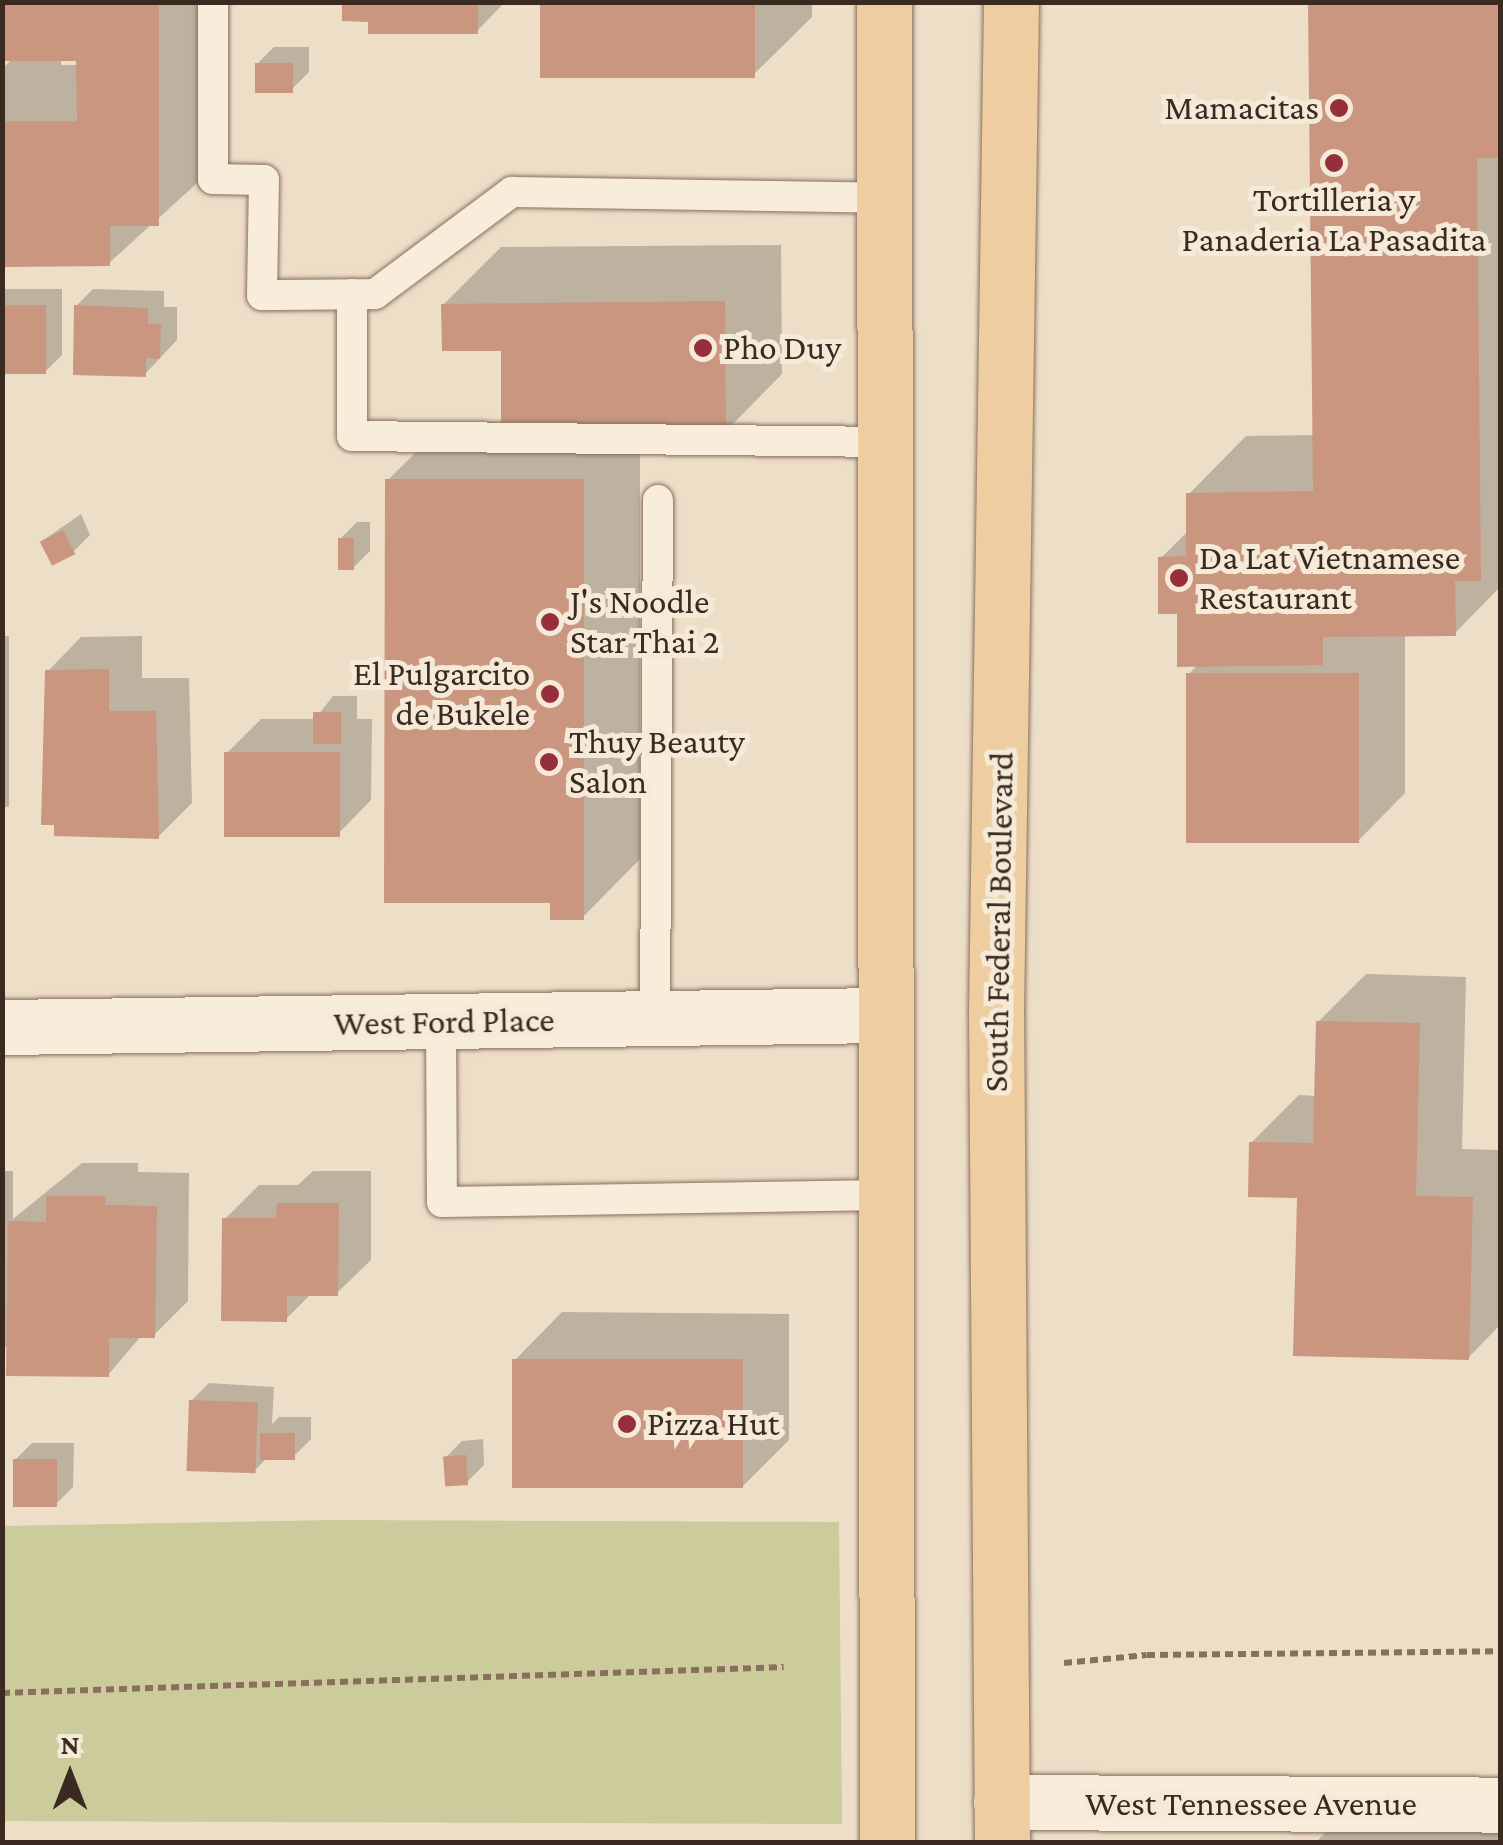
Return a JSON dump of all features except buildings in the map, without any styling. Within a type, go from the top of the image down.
[{"type":"main road","points":[[884,2],[887,1842]]},
{"type":"main road","name":"South Federal Boulevard","points":[[1001,1822],[996,1013],[1010,2]]},
{"type":"street","name":"West Ford Place","points":[[2,1027],[886,1014]]},
{"type":"street","name":"West Tennessee Avenue","points":[[1001,1822],[1500,1806]]},
{"type":"lane","points":[[213,2],[213,179],[264,180],[262,295],[375,294],[512,192],[885,198]]},
{"type":"lane","points":[[352,294],[352,436],[885,442]]},
{"type":"lane","points":[[655,1020],[658,500]]},
{"type":"lane","points":[[441,1022],[442,1202],[886,1195]]},
{"type":"path","points":[[1063,1664],[1147,1655],[1500,1651]]},
{"type":"path","points":[[2,1693],[784,1667]]},
{"type":"green space","points":[[335,1520],[839,1522],[842,1824],[3,1821],[3,1526]]},
{"type":"place","name":"Mamacitas","points":[[1339,108]]},
{"type":"place","name":"Tortilleria y Panaderia La Pasadita","points":[[1334,163]]},
{"type":"place","name":"Pho Duy","points":[[703,348]]},
{"type":"place","name":"Da Lat Vietnamese Restaurant","points":[[1179,578]]},
{"type":"place","name":"J's Noodle Star Thai 2","points":[[550,622]]},
{"type":"place","name":"El Pulgarcito de Bukele","points":[[550,694]]},
{"type":"place","name":"Thuy Beauty Salon","points":[[549,762]]},
{"type":"place","name":"Pizza Hut","points":[[627,1424]]}]
